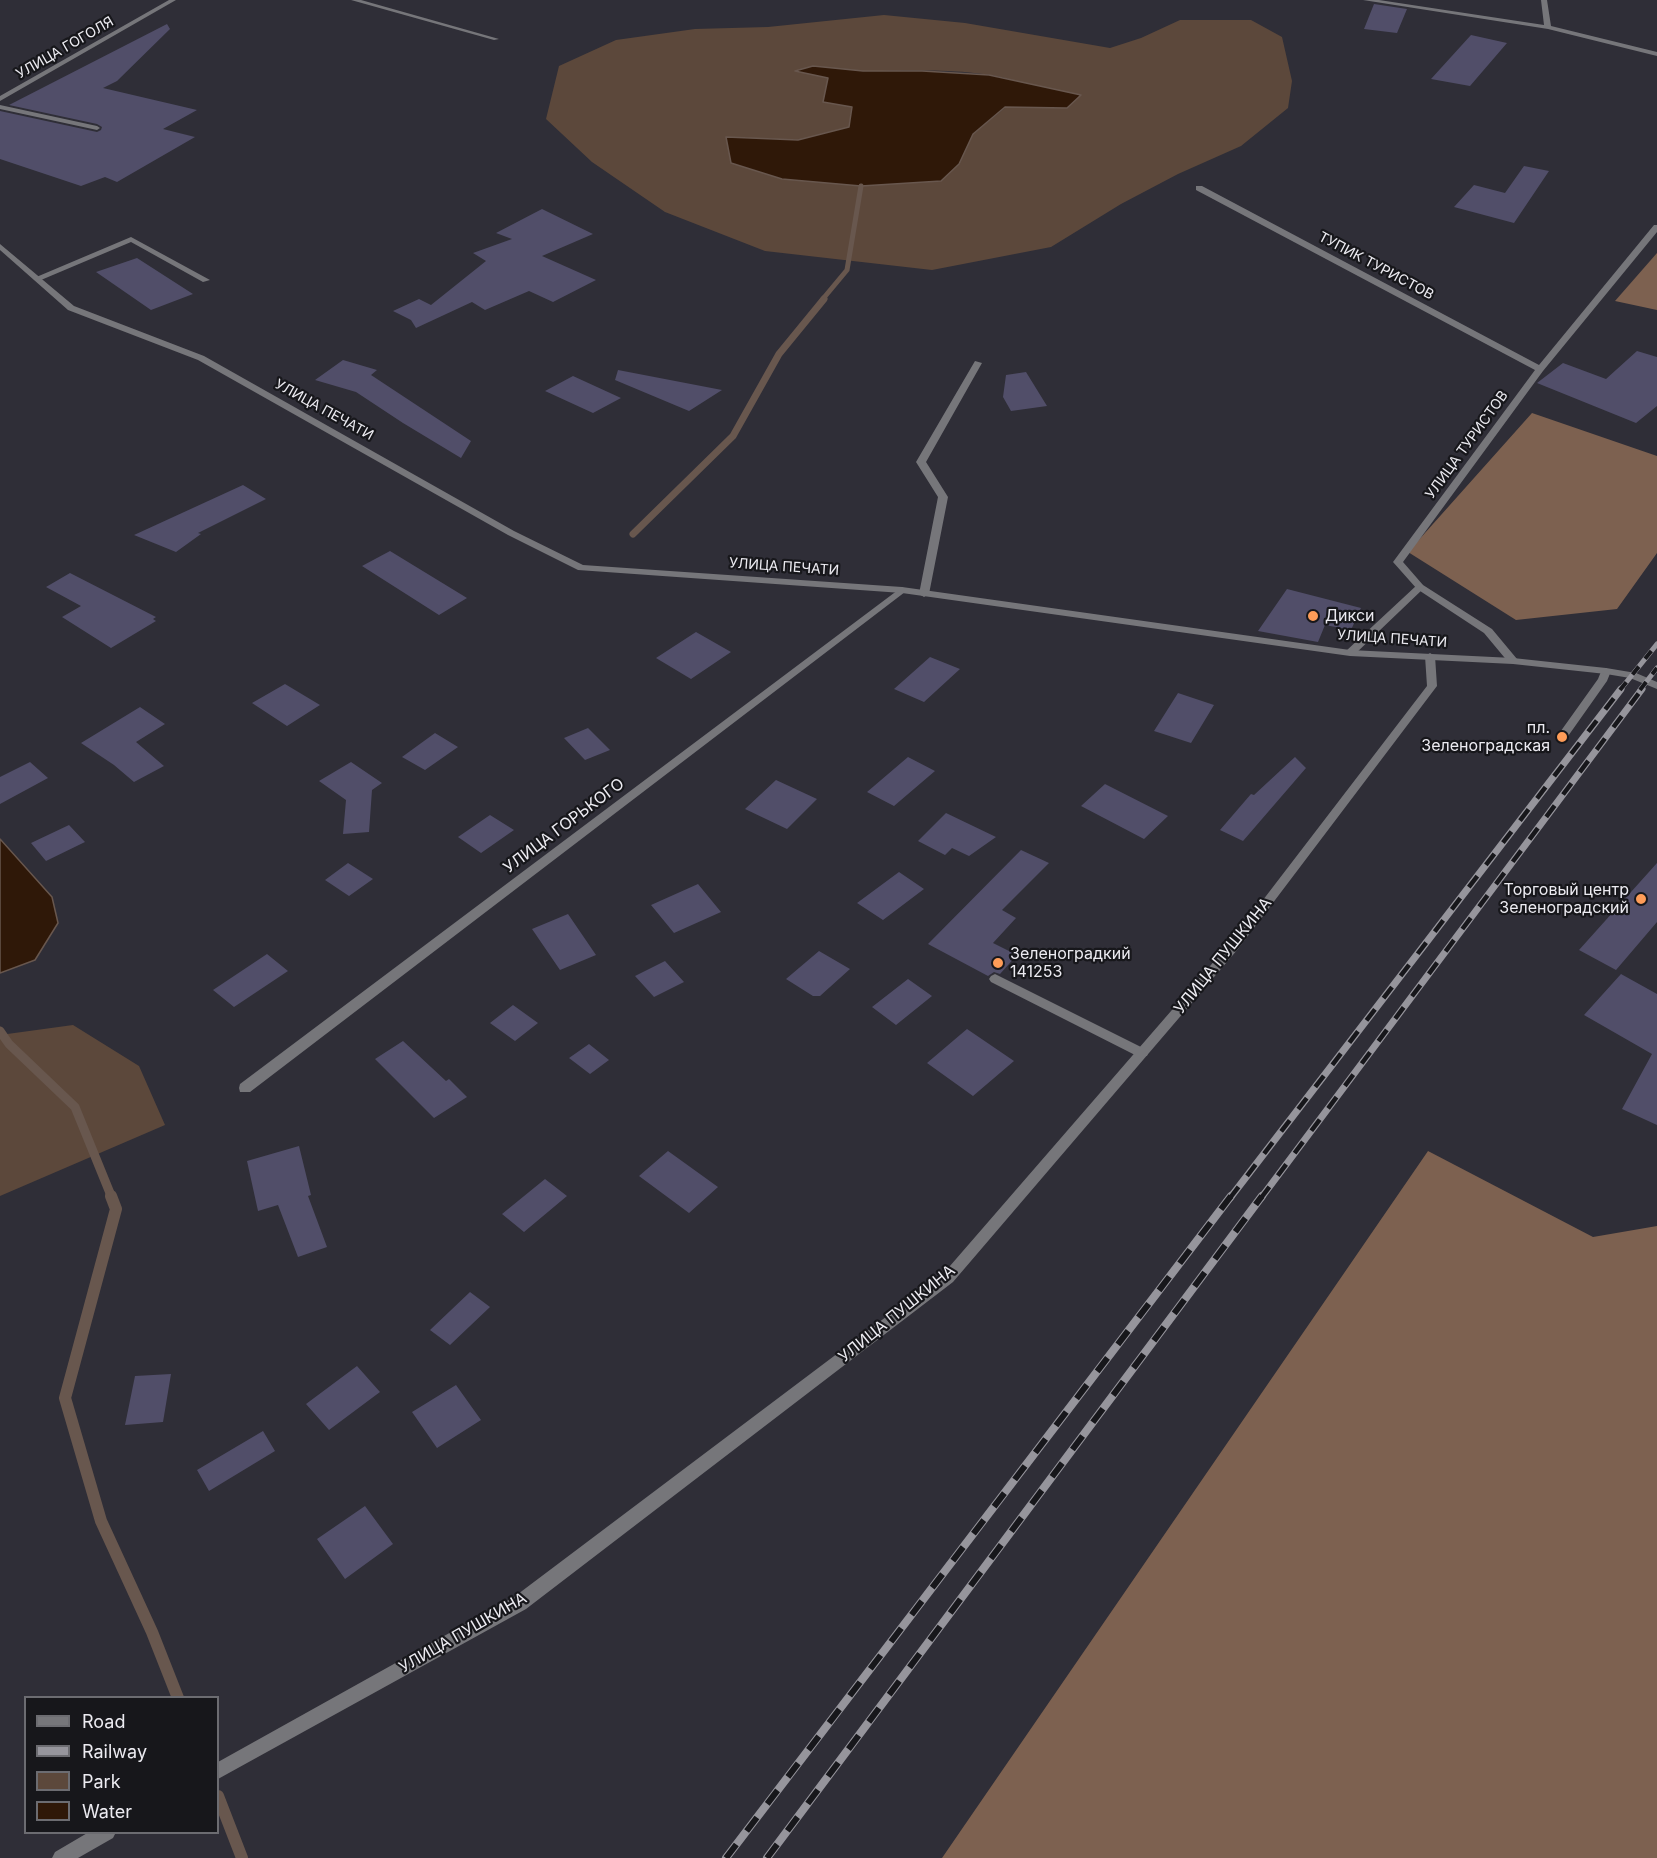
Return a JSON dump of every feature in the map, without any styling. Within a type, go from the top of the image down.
[{"type":"street","name":"УЛИЦА ГОГОЛЯ","points":[[0,99],[173,0]]},
{"type":"street","points":[[354,0],[496,39]]},
{"type":"street","points":[[1366,0],[1548,27],[1657,54]]},
{"type":"street","points":[[1544,0],[1548,27]]},
{"type":"street","points":[[0,107],[97,128]]},
{"type":"street","name":"ТУПИК ТУРИСТОВ","points":[[1199,188],[1540,369]]},
{"type":"street","name":"УЛИЦА ТУРИСТОВ","points":[[1513,661],[1488,631],[1420,586],[1398,562],[1540,369],[1657,227]]},
{"type":"street","points":[[38,278],[131,239],[206,280]]},
{"type":"street","name":"УЛИЦА ПЕЧАТИ","points":[[0,246],[71,308],[201,358],[512,533],[581,568],[902,590],[1350,653],[1513,661],[1606,671],[1632,675],[1652,684]]},
{"type":"street","points":[[924,594],[943,496],[921,462],[978,363]]},
{"type":"street","points":[[1350,653],[1420,586]]},
{"type":"street","name":"УЛИЦА ГОРЬКОГО","points":[[245,1088],[902,590]]},
{"type":"street","name":"УЛИЦА ПУШКИНА","points":[[219,1770],[520,1603],[948,1278],[1234,946],[1432,686],[1430,656]]},
{"type":"street","points":[[1562,737],[1603,679],[1606,671]]},
{"type":"street","points":[[994,979],[1142,1053]]},
{"type":"street","points":[[61,1858],[105,1834]]},
{"type":"green space","points":[[884,15],[965,23],[1110,48],[1141,38],[1180,20],[1251,20],[1282,37],[1292,81],[1288,108],[1241,146],[1178,174],[1121,204],[1051,247],[932,270],[765,251],[665,212],[592,162],[546,119],[559,66],[616,40],[695,29],[768,27]],"holes":[[[863,71],[946,71],[989,75],[1032,87],[1067,108],[1006,107],[973,134],[959,164],[726,137],[798,140],[849,127],[852,107],[828,78]]]},
{"type":"green space","points":[[73,1025],[139,1066],[165,1125],[0,1196],[0,1035]]},
{"type":"shaded area","points":[[1657,253],[1657,310],[1615,301]]},
{"type":"shaded area","points":[[1532,413],[1657,456],[1657,553],[1617,609],[1516,620],[1408,552]]},
{"type":"shaded area","points":[[1428,1151],[1593,1237],[1657,1226],[1657,1858],[942,1858]]},
{"type":"water","points":[[813,66],[863,71],[922,71],[989,75],[1081,95],[1067,108],[1005,107],[973,134],[959,164],[941,181],[861,186],[782,179],[731,163],[726,137],[798,140],[849,127],[852,107],[823,102],[828,78],[795,71]]},
{"type":"water","points":[[0,839],[52,897],[58,923],[35,960],[0,973]]},
{"type":"building","points":[[1374,4],[1407,9],[1397,33],[1364,29]]},
{"type":"building","points":[[167,24],[170,29],[117,81],[103,88],[197,110],[163,129],[195,137],[117,182],[105,177],[81,186],[0,159],[0,111],[97,132],[101,130],[102,127],[97,124],[9,105]]},
{"type":"building","points":[[1471,35],[1507,43],[1470,86],[1431,79]]},
{"type":"building","points":[[1524,166],[1549,171],[1514,223],[1454,207],[1474,185],[1505,193]]},
{"type":"building","points":[[542,209],[593,234],[542,256],[596,280],[553,302],[529,291],[485,310],[472,302],[416,328],[411,320],[393,311],[419,299],[431,305],[486,261],[473,253],[512,239],[496,233]]},
{"type":"building","points":[[137,258],[193,294],[151,310],[96,272]]},
{"type":"building","points":[[1637,351],[1657,357],[1657,406],[1636,423],[1537,383],[1563,363],[1606,379]]},
{"type":"building","points":[[343,360],[377,370],[371,375],[471,441],[461,458],[356,392],[315,380]]},
{"type":"building","points":[[618,370],[722,390],[689,411],[615,380]]},
{"type":"building","points":[[1026,372],[1047,406],[1011,411],[1003,397],[1006,375]]},
{"type":"building","points":[[573,376],[621,398],[593,413],[545,391]]},
{"type":"building","points":[[243,485],[266,499],[198,533],[201,534],[176,552],[134,535]]},
{"type":"building","points":[[390,551],[467,598],[439,615],[362,566]]},
{"type":"building","points":[[70,573],[156,617],[153,619],[156,621],[111,648],[62,617],[81,606],[46,587]]},
{"type":"building","name":"Дикси","points":[[1287,589],[1361,608],[1351,630],[1325,625],[1318,642],[1258,631]]},
{"type":"building","points":[[696,632],[731,652],[691,679],[656,658]]},
{"type":"building","points":[[930,657],[960,669],[924,702],[894,689]]},
{"type":"building","points":[[285,684],[320,705],[287,726],[252,703]]},
{"type":"building","points":[[1178,693],[1214,705],[1191,743],[1154,731]]},
{"type":"building","points":[[140,707],[165,724],[136,742],[164,766],[134,782],[114,765],[81,743]]},
{"type":"building","points":[[588,728],[610,750],[585,760],[564,738]]},
{"type":"building","points":[[435,733],[458,747],[425,770],[402,757]]},
{"type":"building","points":[[908,757],[935,771],[894,806],[867,792]]},
{"type":"building","points":[[1295,757],[1306,768],[1243,841],[1220,830],[1251,794],[1254,795]]},
{"type":"building","points":[[30,762],[48,778],[0,804],[0,777]]},
{"type":"building","points":[[351,762],[382,783],[372,790],[369,832],[343,834],[346,800],[319,781]]},
{"type":"building","points":[[776,780],[817,799],[787,829],[745,809]]},
{"type":"building","points":[[1105,784],[1168,816],[1144,839],[1081,806]]},
{"type":"building","points":[[946,813],[996,837],[969,856],[952,848],[945,855],[918,841]]},
{"type":"building","points":[[490,815],[514,830],[481,853],[458,837]]},
{"type":"building","points":[[69,825],[85,842],[46,861],[31,843]]},
{"type":"building","points":[[1021,850],[1049,863],[1002,910],[1016,918],[993,943],[1017,955],[1000,974],[994,972],[988,976],[928,944]]},
{"type":"building","points":[[348,863],[373,879],[349,896],[325,880]]},
{"type":"building","name":"Торговый центр Зеленоградский","points":[[1657,863],[1657,922],[1616,970],[1579,950]]},
{"type":"building","points":[[899,872],[924,889],[883,920],[857,903]]},
{"type":"building","points":[[698,884],[721,912],[674,933],[651,905]]},
{"type":"building","points":[[568,914],[596,955],[560,970],[532,929]]},
{"type":"building","points":[[819,951],[850,969],[820,996],[813,996],[786,979]]},
{"type":"building","points":[[267,954],[288,971],[234,1007],[213,990]]},
{"type":"building","points":[[665,961],[684,982],[654,997],[635,976]]},
{"type":"building","points":[[1621,974],[1657,994],[1657,1125],[1622,1109],[1652,1054],[1584,1015]]},
{"type":"building","points":[[908,979],[932,996],[896,1025],[872,1007]]},
{"type":"building","points":[[513,1005],[538,1023],[515,1041],[490,1023]]},
{"type":"building","points":[[967,1029],[1014,1061],[973,1096],[927,1063]]},
{"type":"building","points":[[403,1041],[467,1097],[434,1118],[375,1059]]},
{"type":"building","points":[[589,1044],[609,1060],[590,1074],[569,1058]]},
{"type":"building","points":[[299,1146],[311,1195],[308,1196],[327,1247],[298,1257],[278,1205],[258,1211],[247,1161]]},
{"type":"building","points":[[668,1151],[718,1187],[689,1213],[639,1176]]},
{"type":"building","points":[[545,1179],[567,1196],[524,1232],[502,1214]]},
{"type":"building","points":[[470,1292],[490,1307],[450,1345],[430,1330]]},
{"type":"building","points":[[357,1366],[380,1392],[329,1430],[306,1404]]},
{"type":"building","points":[[171,1374],[163,1422],[125,1425],[135,1376]]},
{"type":"building","points":[[456,1385],[481,1420],[437,1448],[412,1412]]},
{"type":"building","points":[[263,1431],[275,1451],[209,1491],[197,1470]]},
{"type":"building","points":[[365,1506],[393,1544],[345,1579],[317,1539]]},
{"type":"waterway","points":[[822,300],[847,270],[861,186]]},
{"type":"waterway","points":[[633,534],[733,436],[779,354],[824,299]]},
{"type":"waterway","points":[[0,1031],[9,1044],[75,1107],[112,1198]]},
{"type":"waterway","points":[[111,1196],[116,1209],[65,1398],[101,1521],[152,1632],[177,1696]]},
{"type":"waterway","points":[[219,1799],[242,1858]]},
{"type":"railway","points":[[1620,690],[1657,644]]},
{"type":"railway","points":[[1640,690],[1657,668]]},
{"type":"railway","points":[[1230,1198],[1621,689]]},
{"type":"railway","points":[[1261,1198],[1642,689]]},
{"type":"railway","points":[[726,1858],[1231,1196]]},
{"type":"railway","points":[[767,1858],[1262,1196]]},
{"type":"place","name":"Дикси","points":[[1313,616]]},
{"type":"place","name":"пл. Зеленоградская","points":[[1562,737]]},
{"type":"place","name":"Торговый центр Зеленоградский","points":[[1641,899]]},
{"type":"place","name":"Зеленоградкий 141253","points":[[998,963]]}]
